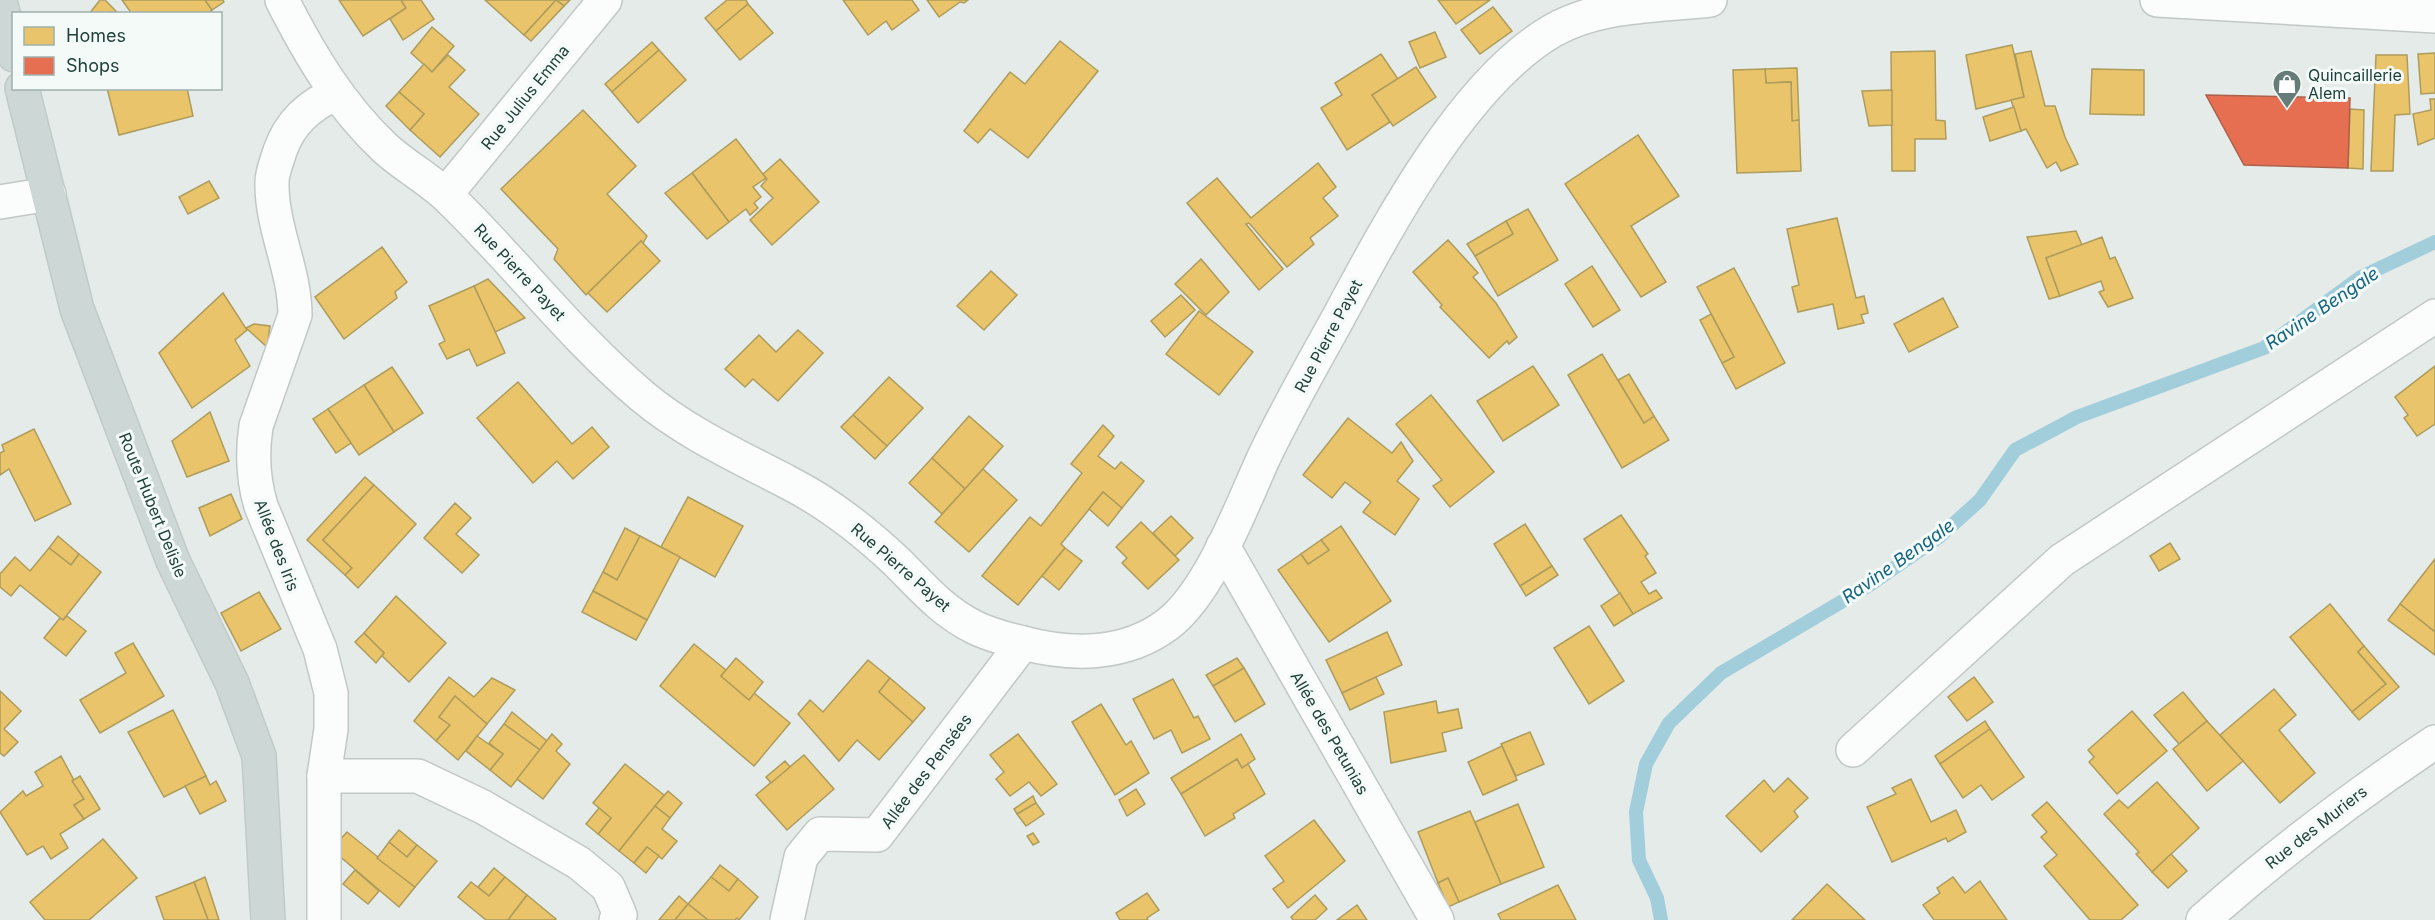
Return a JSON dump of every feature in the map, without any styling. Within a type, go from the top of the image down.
[{"type":"main road","points":[[0,1],[12,47]]},
{"type":"main road","name":"Route Hubert Delisle","points":[[22,90],[81,320],[173,561],[232,683],[259,756],[268,920]]},
{"type":"street","name":"Rue Pierre Payet","points":[[282,0],[309,54],[336,93],[385,148],[446,194],[603,361],[643,397],[678,423],[804,490],[851,522],[934,600],[975,628],[1023,643],[1064,652],[1111,651],[1144,638],[1168,624],[1189,605],[1223,546],[1277,430],[1368,262],[1427,165],[1480,92],[1519,55],[1552,30],[1586,16],[1710,0]]},
{"type":"street","name":"Rue Julius Emma","points":[[446,194],[605,0]]},
{"type":"street","points":[[2157,0],[2435,16]]},
{"type":"street","name":"Allée des Iris","points":[[324,920],[324,776],[331,729],[331,693],[320,649],[261,506],[255,486],[253,445],[256,426],[295,315],[295,296],[274,199],[273,175],[282,145],[302,114],[313,104],[336,93]]},
{"type":"street","points":[[0,202],[48,194]]},
{"type":"street","points":[[1853,750],[2062,560],[2435,316]]},
{"type":"street","name":"Allée des Petunias","points":[[1223,546],[1437,920]]},
{"type":"street","name":"Allée des Pensées","points":[[787,920],[801,857],[820,834],[877,836],[1023,643]]},
{"type":"street","name":"Rue des Muriers","points":[[2203,920],[2245,883],[2375,782],[2435,742]]},
{"type":"street","points":[[324,776],[418,776],[483,807],[579,863],[608,887],[620,915],[616,920]]},
{"type":"building: Homes","points":[[100,0],[105,0],[117,12],[91,12]]},
{"type":"building: Homes","points":[[122,0],[205,0],[212,10],[210,12],[131,12]]},
{"type":"building: Homes","points":[[205,0],[223,0],[224,2],[212,10]]},
{"type":"building: Homes","points":[[339,0],[401,0],[406,8],[363,36]]},
{"type":"building: Homes","points":[[401,0],[421,0],[434,19],[403,40],[390,19],[406,8]]},
{"type":"building: Homes","points":[[485,0],[556,0],[524,35]]},
{"type":"building: Homes","points":[[556,0],[570,0],[564,6]]},
{"type":"building: Homes","points":[[556,0],[564,6],[531,41],[524,35]]},
{"type":"building: Homes","points":[[727,0],[746,0],[748,4],[716,31],[705,18]]},
{"type":"building: Homes","points":[[843,0],[912,0],[919,10],[892,30],[886,21],[868,35]]},
{"type":"building: Homes","points":[[927,0],[968,0],[964,3],[960,2],[939,17]]},
{"type":"building: Homes","points":[[1438,0],[1490,0],[1456,24]]},
{"type":"building: Homes","points":[[748,4],[773,33],[740,60],[716,31]]},
{"type":"building: Homes","points":[[1493,7],[1512,31],[1480,54],[1461,30]]},
{"type":"building: Homes","points":[[432,27],[454,46],[432,72],[411,53]]},
{"type":"building: Homes","points":[[1435,32],[1446,57],[1420,68],[1409,42]]},
{"type":"building: Homes","points":[[1060,41],[1098,71],[1028,158],[990,129],[978,143],[964,131],[1010,72],[1025,84]]},
{"type":"building: Homes","points":[[652,42],[659,50],[612,92],[605,84]]},
{"type":"building: Homes","points":[[2012,45],[2024,97],[1976,109],[1966,55]]},
{"type":"building: Homes","points":[[659,50],[686,80],[638,123],[612,92]]},
{"type":"building: Homes","points":[[1935,51],[1936,120],[1945,121],[1946,139],[1915,139],[1915,171],[1892,171],[1891,52]]},
{"type":"building: Homes","points":[[2031,51],[2045,106],[2055,106],[2065,137],[2078,164],[2061,171],[2056,162],[2047,168],[2026,129],[2021,131],[2011,100],[2024,97],[2015,54]]},
{"type":"building: Homes","points":[[2435,53],[2435,93],[2421,94],[2418,54]]},
{"type":"building: Homes","points":[[1381,54],[1398,79],[1372,95],[1390,122],[1347,150],[1321,108],[1342,95],[1335,83]]},
{"type":"building: Homes","points":[[448,55],[465,70],[449,87],[479,114],[440,157],[410,130],[424,114],[399,92],[424,64],[432,72]]},
{"type":"building: Homes","points":[[2376,55],[2407,55],[2410,114],[2395,115],[2393,171],[2371,171]]},
{"type":"building: Homes","points":[[1416,67],[1436,97],[1393,126],[1372,95]]},
{"type":"building: Homes","points":[[1797,68],[1799,120],[1792,121],[1791,82],[1766,83],[1765,69]]},
{"type":"building: Homes","points":[[1765,69],[1766,83],[1791,82],[1792,121],[1799,120],[1801,171],[1737,173],[1733,70]]},
{"type":"building: Homes","points":[[2092,69],[2144,70],[2144,115],[2090,114]]},
{"type":"building: Homes","points":[[108,90],[187,90],[193,116],[119,135]]},
{"type":"building: Homes","points":[[1892,90],[1892,125],[1869,126],[1862,91]]},
{"type":"building: Homes","points":[[399,92],[424,114],[410,130],[386,106]]},
{"type":"building: Homes","points":[[2430,99],[2435,99],[2435,138],[2418,145],[2413,114],[2431,110]]},
{"type":"building: Homes","points":[[2014,107],[2021,131],[1990,141],[1983,117]]},
{"type":"building: Homes","points":[[2350,109],[2364,110],[2363,169],[2348,168]]},
{"type":"building: Homes","points":[[583,110],[636,166],[607,194],[647,236],[643,243],[641,241],[586,295],[554,259],[558,249],[501,189]]},
{"type":"building: Homes","points":[[1638,135],[1679,196],[1631,226],[1666,282],[1641,297],[1565,184]]},
{"type":"building: Homes","points":[[736,139],[766,178],[753,187],[761,197],[754,203],[758,208],[750,215],[746,209],[729,222],[692,173]]},
{"type":"building: Homes","points":[[780,159],[819,202],[772,245],[750,220],[773,198],[761,186],[767,179],[763,174]]},
{"type":"building: Homes","points":[[1318,163],[1336,187],[1323,198],[1338,216],[1310,238],[1314,244],[1287,267],[1249,223],[1246,224],[1283,269],[1259,290],[1187,203],[1217,178],[1251,218]]},
{"type":"building: Homes","points":[[692,173],[729,222],[707,239],[665,193]]},
{"type":"building: Homes","points":[[209,181],[219,198],[188,214],[179,197]]},
{"type":"building: Homes","points":[[1528,209],[1558,260],[1498,296],[1475,256],[1513,234],[1506,221]]},
{"type":"building: Homes","points":[[1837,218],[1856,298],[1864,296],[1868,313],[1861,315],[1864,323],[1838,329],[1833,304],[1798,312],[1792,287],[1799,285],[1787,229]]},
{"type":"building: Homes","points":[[1506,221],[1513,234],[1475,256],[1467,244]]},
{"type":"building: Homes","points":[[2076,231],[2082,245],[2046,258],[2060,296],[2049,299],[2027,237]]},
{"type":"building: Homes","points":[[2102,237],[2110,259],[2115,257],[2133,298],[2108,307],[2099,292],[2104,290],[2101,281],[2060,296],[2046,258]]},
{"type":"building: Homes","points":[[1448,240],[1478,273],[1473,277],[1496,303],[1517,337],[1509,344],[1507,341],[1489,358],[1440,307],[1442,305],[1413,272]]},
{"type":"building: Homes","points":[[641,241],[660,261],[607,312],[588,293]]},
{"type":"building: Homes","points":[[382,247],[407,282],[395,292],[397,298],[344,339],[315,297]]},
{"type":"building: Homes","points":[[1201,259],[1229,292],[1206,315],[1175,284]]},
{"type":"building: Homes","points":[[1592,266],[1620,310],[1593,327],[1565,284]]},
{"type":"building: Homes","points":[[1734,268],[1785,363],[1736,389],[1722,363],[1734,357],[1697,287]]},
{"type":"building: Homes","points":[[991,271],[1017,295],[984,330],[957,306]]},
{"type":"building: Homes","points":[[488,279],[525,318],[495,332],[474,286]]},
{"type":"building: Homes","points":[[474,286],[505,353],[477,366],[469,349],[447,359],[439,344],[445,341],[429,306]]},
{"type":"building: Homes","points":[[223,293],[247,330],[235,340],[250,366],[192,408],[159,353]]},
{"type":"building: Homes","points":[[1181,295],[1195,310],[1165,337],[1151,321]]},
{"type":"building: Homes","points":[[1943,298],[1958,327],[1909,352],[1894,324]]},
{"type":"building: Homes","points":[[1199,311],[1253,352],[1219,395],[1166,354]]},
{"type":"building: Homes","points":[[1711,314],[1734,357],[1722,363],[1700,320]]},
{"type":"building: Homes","points":[[254,324],[270,326],[267,347],[246,328]]},
{"type":"building: Homes","points":[[798,330],[823,353],[778,401],[753,379],[745,387],[725,369],[759,335],[776,352]]},
{"type":"building: Homes","points":[[1602,354],[1644,423],[1654,416],[1669,440],[1622,468],[1568,375]]},
{"type":"building: Homes","points":[[1533,366],[1559,405],[1503,441],[1477,401]]},
{"type":"building: Homes","points":[[2435,366],[2435,424],[2417,436],[2404,418],[2408,415],[2395,397]]},
{"type":"building: Homes","points":[[392,367],[423,413],[394,432],[364,385]]},
{"type":"building: Homes","points":[[1629,374],[1654,416],[1644,423],[1618,380]]},
{"type":"building: Homes","points":[[889,377],[923,408],[887,446],[853,415]]},
{"type":"building: Homes","points":[[518,382],[572,444],[592,427],[609,447],[573,479],[557,461],[533,483],[477,418]]},
{"type":"building: Homes","points":[[364,385],[394,432],[359,455],[328,409]]},
{"type":"building: Homes","points":[[1431,395],[1494,472],[1450,507],[1433,486],[1442,480],[1396,424]]},
{"type":"building: Homes","points":[[328,409],[351,443],[336,453],[313,419]]},
{"type":"building: Homes","points":[[210,412],[229,461],[187,477],[172,441]]},
{"type":"building: Homes","points":[[853,415],[887,446],[875,459],[841,427]]},
{"type":"building: Homes","points":[[969,416],[1003,446],[965,489],[932,458]]},
{"type":"building: Homes","points":[[1348,418],[1392,453],[1401,442],[1413,461],[1397,481],[1419,499],[1395,535],[1363,512],[1371,502],[1345,482],[1332,498],[1303,475]]},
{"type":"building: Homes","points":[[1103,425],[1114,436],[1098,456],[1115,469],[1121,462],[1144,481],[1122,508],[1103,492],[1061,544],[1065,548],[1018,605],[982,576],[1030,517],[1041,526],[1082,473],[1071,464]]},
{"type":"building: Homes","points":[[34,429],[71,504],[35,521],[9,469],[0,475],[0,453],[4,451],[2,445]]},
{"type":"building: Homes","points":[[932,458],[965,489],[942,514],[909,483]]},
{"type":"building: Homes","points":[[983,469],[1017,500],[969,552],[935,522]]},
{"type":"building: Homes","points":[[365,477],[374,485],[323,540],[352,568],[345,575],[307,540]]},
{"type":"building: Homes","points":[[374,485],[416,524],[358,588],[345,575],[352,568],[323,540]]},
{"type":"building: Homes","points":[[1103,492],[1122,508],[1108,526],[1089,509]]},
{"type":"building: Homes","points":[[231,494],[242,519],[210,536],[199,508]]},
{"type":"building: Homes","points":[[688,497],[743,526],[715,577],[661,547]]},
{"type":"building: Homes","points":[[455,503],[471,518],[456,534],[479,555],[462,573],[424,538]]},
{"type":"building: Homes","points":[[1621,515],[1648,554],[1645,556],[1656,573],[1641,582],[1649,594],[1656,590],[1662,598],[1633,614],[1584,539]]},
{"type":"building: Homes","points":[[1171,516],[1193,538],[1175,556],[1153,533]]},
{"type":"building: Homes","points":[[1141,522],[1179,560],[1148,589],[1122,563],[1127,558],[1116,547]]},
{"type":"building: Homes","points":[[1525,524],[1552,566],[1520,586],[1494,544]]},
{"type":"building: Homes","points":[[1341,526],[1391,601],[1329,642],[1278,570],[1301,554],[1308,564],[1329,550],[1321,540]]},
{"type":"building: Homes","points":[[625,528],[640,536],[617,580],[603,572]]},
{"type":"building: Homes","points":[[58,536],[79,554],[71,565],[49,548]]},
{"type":"building: Homes","points":[[640,536],[680,557],[647,620],[593,591],[603,572],[617,580]]},
{"type":"building: Homes","points":[[1321,540],[1329,550],[1308,564],[1301,554]]},
{"type":"building: Homes","points":[[2170,543],[2180,559],[2159,571],[2150,556]]},
{"type":"building: Homes","points":[[49,548],[71,565],[79,554],[101,572],[63,620],[20,585],[11,596],[0,587],[0,574],[15,557],[30,571]]},
{"type":"building: Homes","points":[[1065,548],[1082,561],[1059,590],[1042,576]]},
{"type":"building: Homes","points":[[2435,559],[2435,632],[2400,604]]},
{"type":"building: Homes","points":[[1552,566],[1558,575],[1526,596],[1520,586]]},
{"type":"building: Homes","points":[[593,591],[647,620],[636,640],[582,612]]},
{"type":"building: Homes","points":[[259,592],[281,629],[241,651],[221,613]]},
{"type":"building: Homes","points":[[1620,593],[1633,614],[1614,626],[1601,606]]},
{"type":"building: Homes","points":[[396,596],[446,643],[409,682],[382,656],[384,653],[364,633]]},
{"type":"building: Homes","points":[[2330,604],[2364,646],[2358,652],[2386,684],[2352,712],[2290,637]]},
{"type":"building: Homes","points":[[2400,604],[2435,632],[2435,655],[2388,620]]},
{"type":"building: Homes","points":[[67,616],[86,631],[66,656],[44,638],[60,618],[63,620]]},
{"type":"building: Homes","points":[[1589,626],[1624,681],[1589,704],[1554,648]]},
{"type":"building: Homes","points":[[1387,632],[1402,665],[1342,693],[1326,660]]},
{"type":"building: Homes","points":[[364,633],[384,653],[376,663],[355,642]]},
{"type":"building: Homes","points":[[133,643],[164,696],[100,733],[80,700],[126,673],[115,653]]},
{"type":"building: Homes","points":[[694,644],[726,670],[721,676],[749,700],[754,693],[790,723],[754,766],[660,686]]},
{"type":"building: Homes","points":[[2364,646],[2399,687],[2359,720],[2352,712],[2386,684],[2358,652]]},
{"type":"building: Homes","points":[[736,658],[763,682],[749,700],[721,676]]},
{"type":"building: Homes","points":[[1237,658],[1244,668],[1213,686],[1206,675]]},
{"type":"building: Homes","points":[[868,660],[890,678],[879,692],[913,722],[879,760],[857,740],[839,761],[798,714],[810,700],[823,712]]},
{"type":"building: Homes","points":[[1244,668],[1265,704],[1235,722],[1213,686]]},
{"type":"building: Homes","points":[[449,677],[474,697],[492,678],[515,690],[487,724],[455,696],[439,717],[450,725],[436,741],[414,721]]},
{"type":"building: Homes","points":[[1376,677],[1384,694],[1350,710],[1342,693]]},
{"type":"building: Homes","points":[[1974,677],[1993,702],[1967,721],[1948,697]]},
{"type":"building: Homes","points":[[890,678],[925,708],[913,722],[879,692]]},
{"type":"building: Homes","points":[[1173,679],[1194,718],[1198,716],[1210,739],[1182,753],[1171,730],[1154,739],[1133,699]]},
{"type":"building: Homes","points":[[2274,689],[2296,715],[2279,730],[2315,773],[2280,803],[2220,735]]},
{"type":"building: Homes","points":[[0,691],[21,711],[4,729],[18,742],[4,756],[0,753]]},
{"type":"building: Homes","points":[[2183,692],[2207,721],[2179,744],[2154,715]]},
{"type":"building: Homes","points":[[455,696],[487,724],[458,760],[436,741],[450,725],[439,717]]},
{"type":"building: Homes","points":[[1436,701],[1438,713],[1458,709],[1462,728],[1442,733],[1446,751],[1391,763],[1384,712]]},
{"type":"building: Homes","points":[[1101,704],[1126,745],[1131,741],[1149,773],[1115,795],[1072,722]]},
{"type":"building: Homes","points":[[173,710],[206,776],[164,797],[128,732]]},
{"type":"building: Homes","points":[[2132,711],[2167,751],[2117,794],[2089,762],[2094,757],[2088,750]]},
{"type":"building: Homes","points":[[512,712],[547,741],[540,750],[504,724]]},
{"type":"building: Homes","points":[[1985,721],[1990,729],[1940,764],[1935,756]]},
{"type":"building: Homes","points":[[2207,721],[2243,761],[2207,791],[2173,749]]},
{"type":"building: Homes","points":[[504,724],[540,750],[511,787],[490,770],[503,754],[489,743]]},
{"type":"building: Homes","points":[[1990,729],[2024,777],[1992,800],[1981,785],[1963,798],[1940,764]]},
{"type":"building: Homes","points":[[1530,732],[1544,764],[1516,776],[1501,744]]},
{"type":"building: Homes","points":[[552,734],[562,744],[556,751],[570,764],[543,799],[517,779]]},
{"type":"building: Homes","points":[[1018,734],[1057,784],[1041,796],[1029,782],[1010,796],[996,779],[1004,772],[990,755]]},
{"type":"building: Homes","points":[[1241,734],[1255,759],[1242,768],[1237,759],[1181,794],[1171,778]]},
{"type":"building: Homes","points":[[477,736],[503,754],[490,770],[466,751]]},
{"type":"building: Homes","points":[[1502,746],[1517,780],[1483,795],[1468,762]]},
{"type":"building: Homes","points":[[804,755],[834,789],[787,830],[756,795]]},
{"type":"building: Homes","points":[[61,756],[84,799],[74,805],[84,819],[60,834],[68,848],[51,859],[43,846],[27,855],[0,812],[23,791],[26,796],[43,786],[35,772]]},
{"type":"building: Homes","points":[[1237,759],[1242,768],[1248,764],[1265,794],[1233,814],[1235,818],[1205,836],[1181,794]]},
{"type":"building: Homes","points":[[785,761],[790,767],[771,783],[766,777]]},
{"type":"building: Homes","points":[[625,764],[664,795],[619,851],[598,834],[611,818],[593,803]]},
{"type":"building: Homes","points":[[80,776],[100,809],[84,819],[74,805],[84,799],[72,781]]},
{"type":"building: Homes","points":[[206,776],[210,785],[216,781],[226,801],[200,814],[185,786]]},
{"type":"building: Homes","points":[[1788,778],[1808,798],[1794,811],[1798,817],[1761,852],[1726,816],[1764,780],[1774,792]]},
{"type":"building: Homes","points":[[1911,779],[1931,822],[1956,810],[1966,832],[1948,842],[1946,838],[1892,862],[1867,807],[1896,794],[1892,788]]},
{"type":"building: Homes","points":[[2157,782],[2199,828],[2152,872],[2136,854],[2139,852],[2104,814],[2119,800],[2128,808]]},
{"type":"building: Homes","points":[[1136,789],[1145,804],[1127,816],[1119,800]]},
{"type":"building: Homes","points":[[668,791],[682,803],[670,818],[655,806]]},
{"type":"building: Homes","points":[[1033,796],[1036,803],[1017,814],[1014,809]]},
{"type":"building: Homes","points":[[2047,802],[2138,905],[2121,920],[2090,920],[2044,866],[2057,855],[2041,837],[2047,832],[2032,815]]},
{"type":"building: Homes","points":[[1036,803],[1044,814],[1026,826],[1017,814]]},
{"type":"building: Homes","points":[[1518,804],[1544,867],[1501,884],[1475,822]]},
{"type":"building: Homes","points":[[655,806],[670,818],[662,829],[677,841],[662,859],[647,847],[634,863],[619,851]]},
{"type":"building: Homes","points":[[599,808],[611,818],[598,834],[586,824]]},
{"type":"building: Homes","points":[[1470,811],[1501,884],[1459,902],[1448,878],[1438,883],[1418,832]]},
{"type":"building: Homes","points":[[1314,820],[1345,861],[1288,908],[1273,889],[1284,881],[1265,856]]},
{"type":"building: Homes","points":[[399,830],[417,845],[407,857],[389,842]]},
{"type":"building: Homes","points":[[347,832],[415,887],[399,907],[336,853],[335,845]]},
{"type":"building: Homes","points":[[1033,833],[1039,842],[1033,845],[1027,836]]},
{"type":"building: Homes","points":[[103,839],[137,878],[89,920],[45,920],[30,902]]},
{"type":"building: Homes","points":[[389,842],[407,857],[417,845],[437,861],[415,887],[377,858]]},
{"type":"building: Homes","points":[[647,847],[659,856],[646,873],[634,863]]},
{"type":"building: Homes","points":[[2171,854],[2187,871],[2168,888],[2152,872]]},
{"type":"building: Homes","points":[[720,865],[738,879],[729,891],[711,877]]},
{"type":"building: Homes","points":[[494,868],[505,877],[489,896],[478,887]]},
{"type":"building: Homes","points":[[355,870],[379,891],[368,904],[343,884]]},
{"type":"building: Homes","points":[[205,877],[219,920],[208,920],[194,882]]},
{"type":"building: Homes","points":[[505,877],[527,895],[508,920],[486,920],[458,897],[471,882],[489,896]]},
{"type":"building: Homes","points":[[711,877],[729,891],[738,879],[758,897],[739,920],[737,918],[735,920],[708,920],[688,904]]},
{"type":"building: Homes","points":[[1953,877],[1965,893],[1980,881],[2007,920],[1934,920],[1923,905],[1940,893],[1937,888]]},
{"type":"building: Homes","points":[[1448,878],[1459,902],[1448,907],[1438,883]]},
{"type":"building: Homes","points":[[194,882],[208,920],[164,920],[156,897]]},
{"type":"building: Homes","points":[[1827,884],[1865,920],[1792,920]]},
{"type":"building: Homes","points":[[1558,885],[1576,920],[1501,920],[1498,914]]},
{"type":"building: Homes","points":[[1147,893],[1159,910],[1147,918],[1148,920],[1120,920],[1116,913]]},
{"type":"building: Homes","points":[[527,895],[556,919],[508,920]]},
{"type":"building: Homes","points":[[1315,895],[1327,909],[1315,920],[1293,920],[1291,917]]},
{"type":"building: Homes","points":[[679,896],[688,904],[675,920],[659,920]]},
{"type":"building: Homes","points":[[688,904],[708,920],[675,920]]},
{"type":"building: Homes","points":[[1357,905],[1367,920],[1337,920]]},
{"type":"building: Shops","points":[[2206,95],[2350,98],[2348,168],[2244,165]]},
{"type":"waterway","name":"Ravine Bengale","points":[[1661,920],[1657,898],[1639,860],[1636,812],[1646,764],[1669,723],[1721,673],[1868,586],[1939,537],[1980,500],[2015,450],[2077,417],[2264,348],[2361,277],[2435,242]]},
{"type":"place","name":"Quincaillerie Alem","points":[[2287,110]]}]
